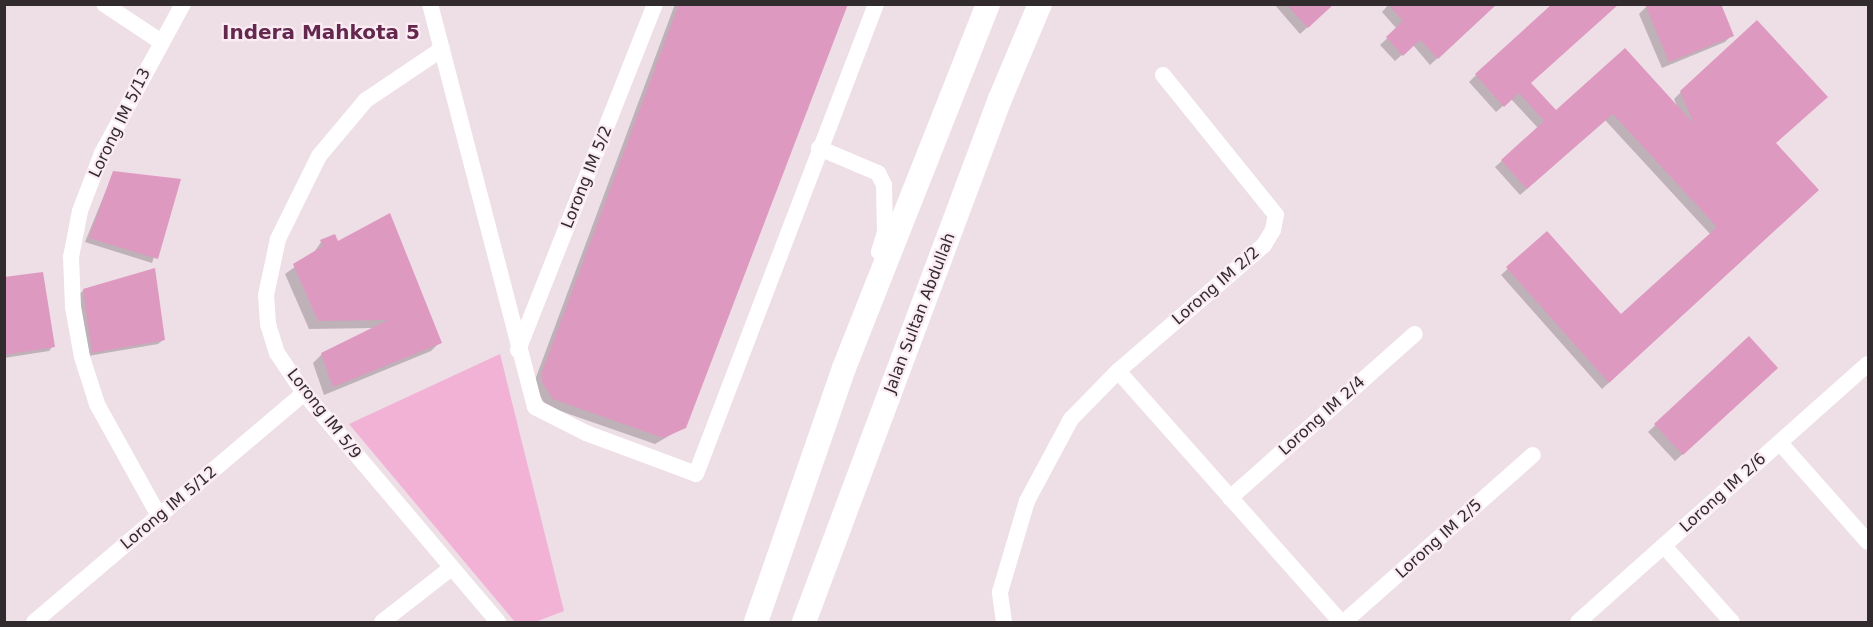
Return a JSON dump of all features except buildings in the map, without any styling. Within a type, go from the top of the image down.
[{"type":"main road","points":[[756,622],[844,368],[988,4]]},
{"type":"main road","name":"Jalan Sultan Abdullah","points":[[806,619],[1000,99],[1040,4]]},
{"type":"street","points":[[104,4],[160,41]]},
{"type":"street","name":"Lorong IM 5/13","points":[[159,516],[94,394],[73,308],[71,257],[80,211],[102,153],[160,41],[183,4]]},
{"type":"street","points":[[430,4],[518,350],[535,407],[586,433],[696,474],[876,4]]},
{"type":"street","name":"Lorong IM 5/2","points":[[518,350],[655,4]]},
{"type":"street","name":"Lorong IM 5/9","points":[[442,49],[391,80],[342,125],[319,156],[278,239],[267,286],[268,324],[277,353],[304,393],[498,622]]},
{"type":"street","name":"Lorong IM 2/2","points":[[1004,622],[1000,592],[1028,501],[1071,419],[1118,371],[1264,245],[1273,230],[1275,215],[1163,75]]},
{"type":"street","points":[[819,148],[867,165],[884,185],[885,232],[844,368]]},
{"type":"street","name":"Lorong IM 2/4","points":[[1230,498],[1414,334]]},
{"type":"street","name":"Lorong IM 2/6","points":[[1578,622],[1869,364]]},
{"type":"street","points":[[1118,371],[1343,622]]},
{"type":"street","name":"Lorong IM 5/12","points":[[34,622],[304,393]]},
{"type":"street","points":[[1780,443],[1869,542]]},
{"type":"street","name":"Lorong IM 2/5","points":[[1343,622],[1533,455]]},
{"type":"street","points":[[1664,546],[1732,622]]},
{"type":"street","points":[[382,622],[451,568]]},
{"type":"shaded area","points":[[500,354],[564,611],[535,622],[515,622],[349,424]]},
{"type":"district","name":"Indera Mahkota 5","points":[[321,32]]}]
